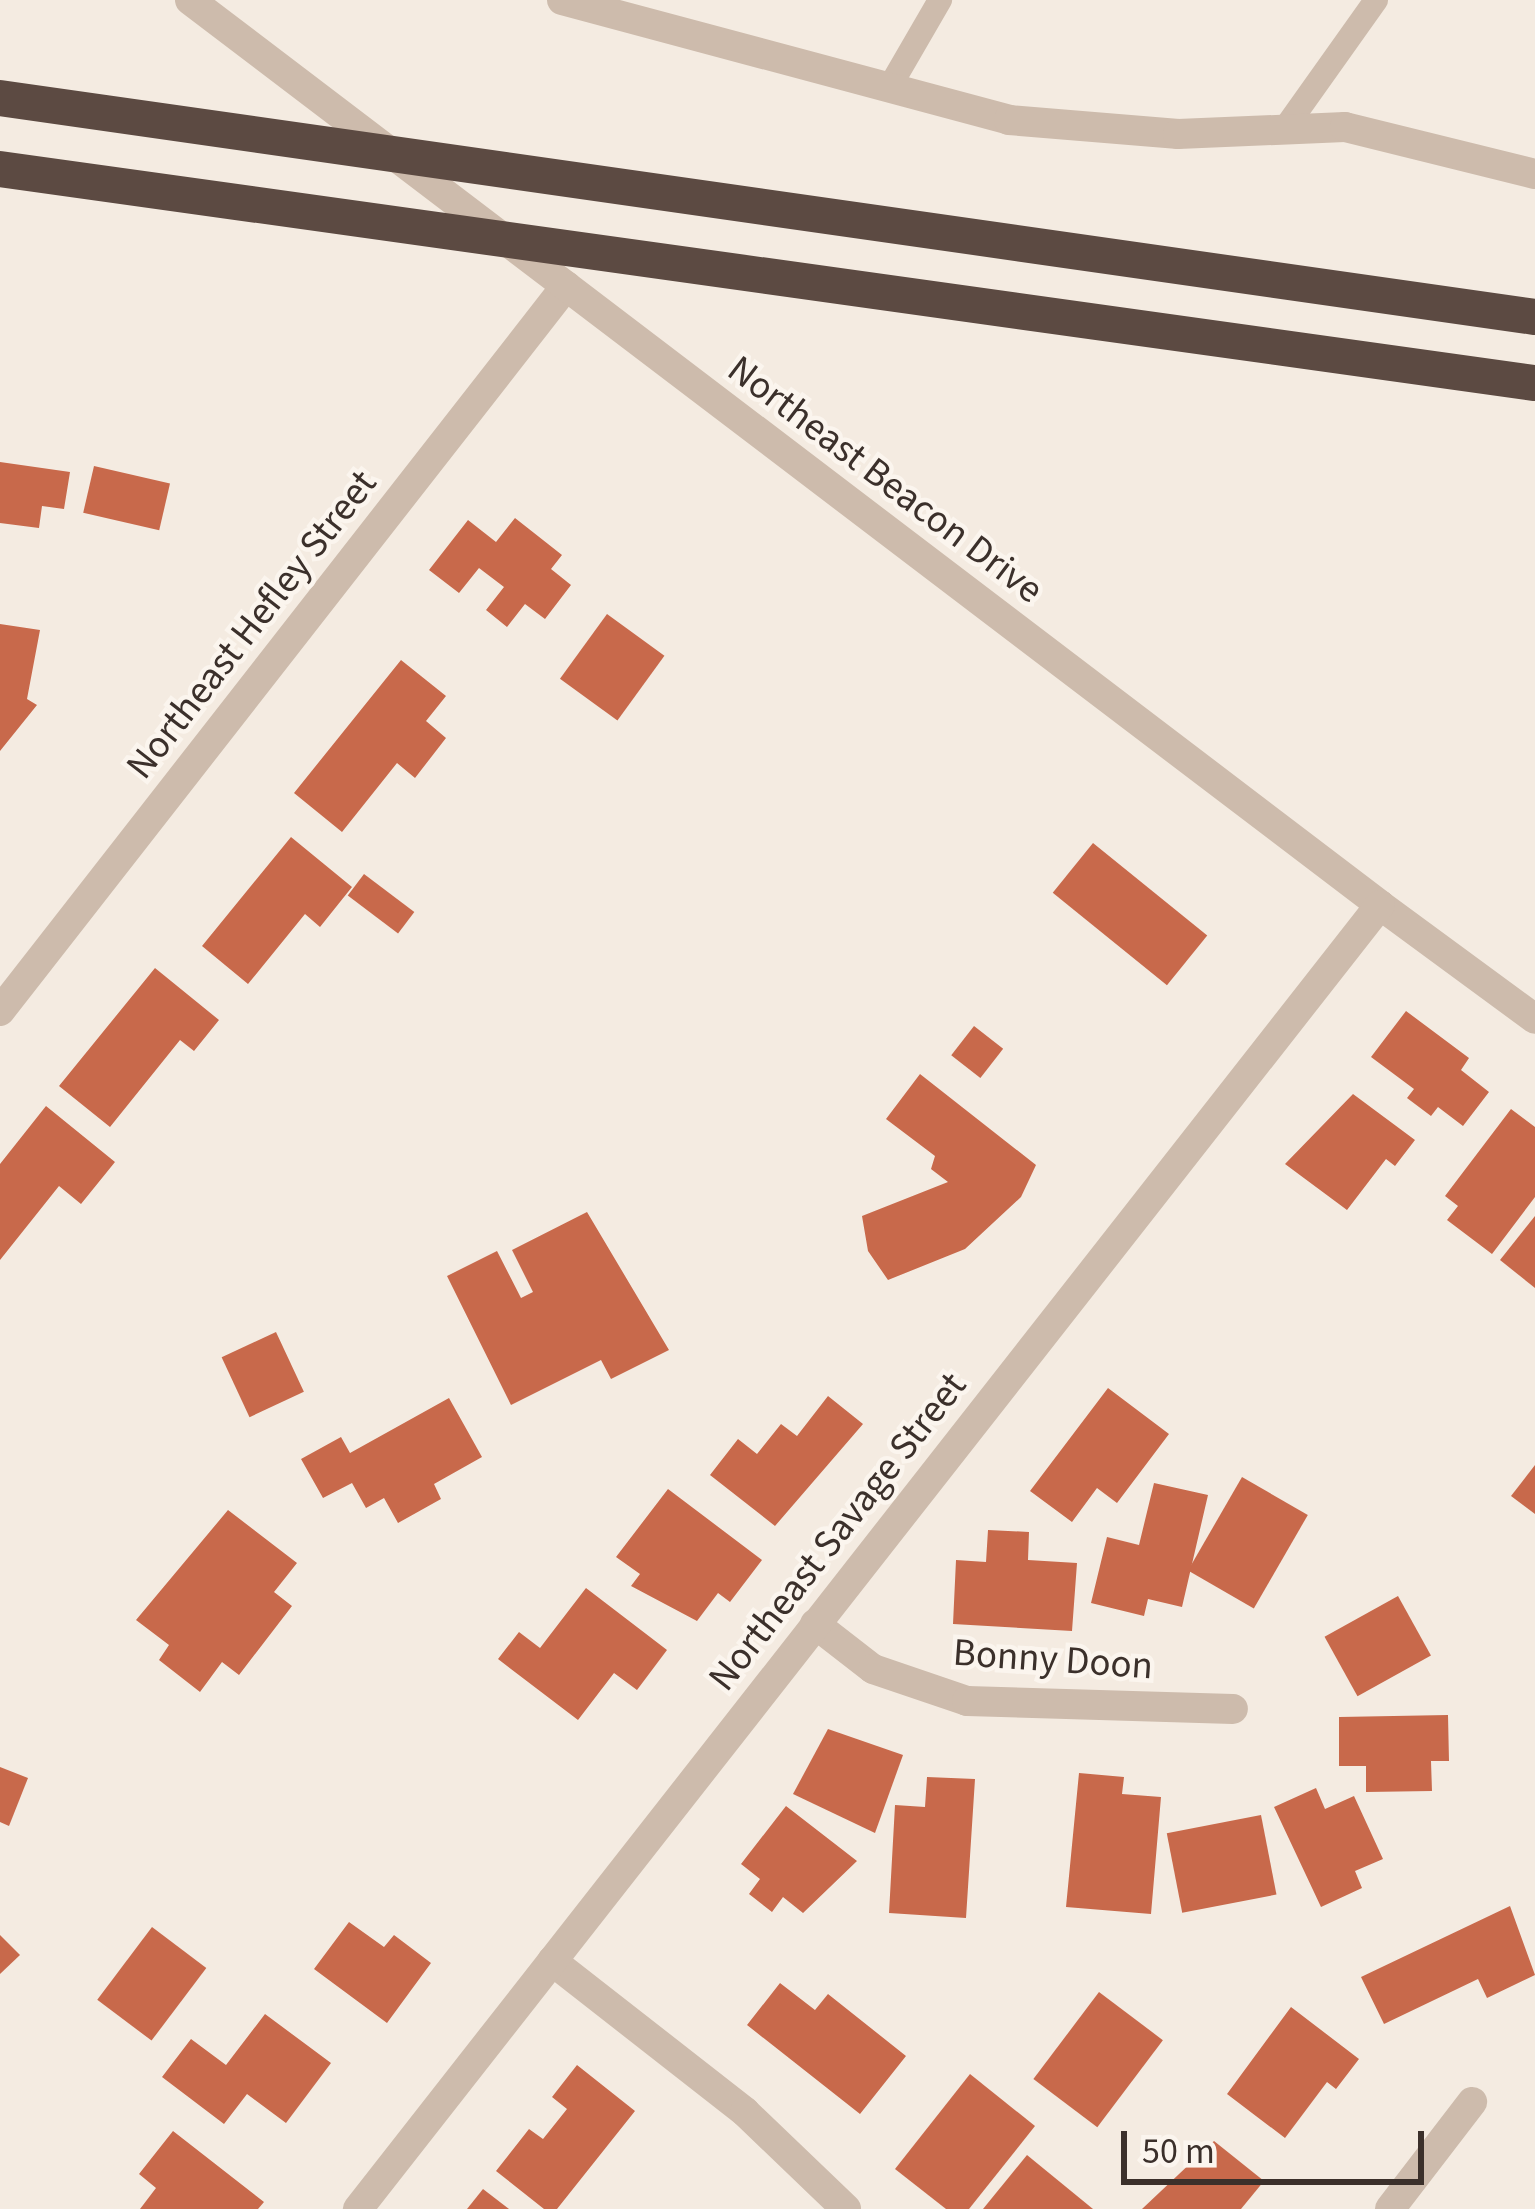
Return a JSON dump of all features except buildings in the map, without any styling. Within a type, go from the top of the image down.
[{"type":"highway","points":[[0,98],[661,197],[1535,317]]},
{"type":"highway","points":[[0,169],[1535,383]]},
{"type":"street","name":"Northeast Beacon Drive","points":[[190,0],[1535,1019]]},
{"type":"street","points":[[562,0],[1009,120],[1113,131],[1288,124],[1345,127],[1535,174]]},
{"type":"street","name":"Northeast Hefley Street","points":[[0,1011],[566,286]]},
{"type":"street","name":"Northeast Savage Street","points":[[358,2209],[1380,905]]},
{"type":"street","name":"Bonny Doon","points":[[815,1624],[873,1669],[968,1700],[1233,1709]]},
{"type":"street","points":[[552,1961],[745,2112],[846,2209]]},
{"type":"street","points":[[1390,2209],[1472,2102]]},
{"type":"lane","points":[[889,88],[940,0]]},
{"type":"lane","points":[[1288,124],[1376,0]]}]
